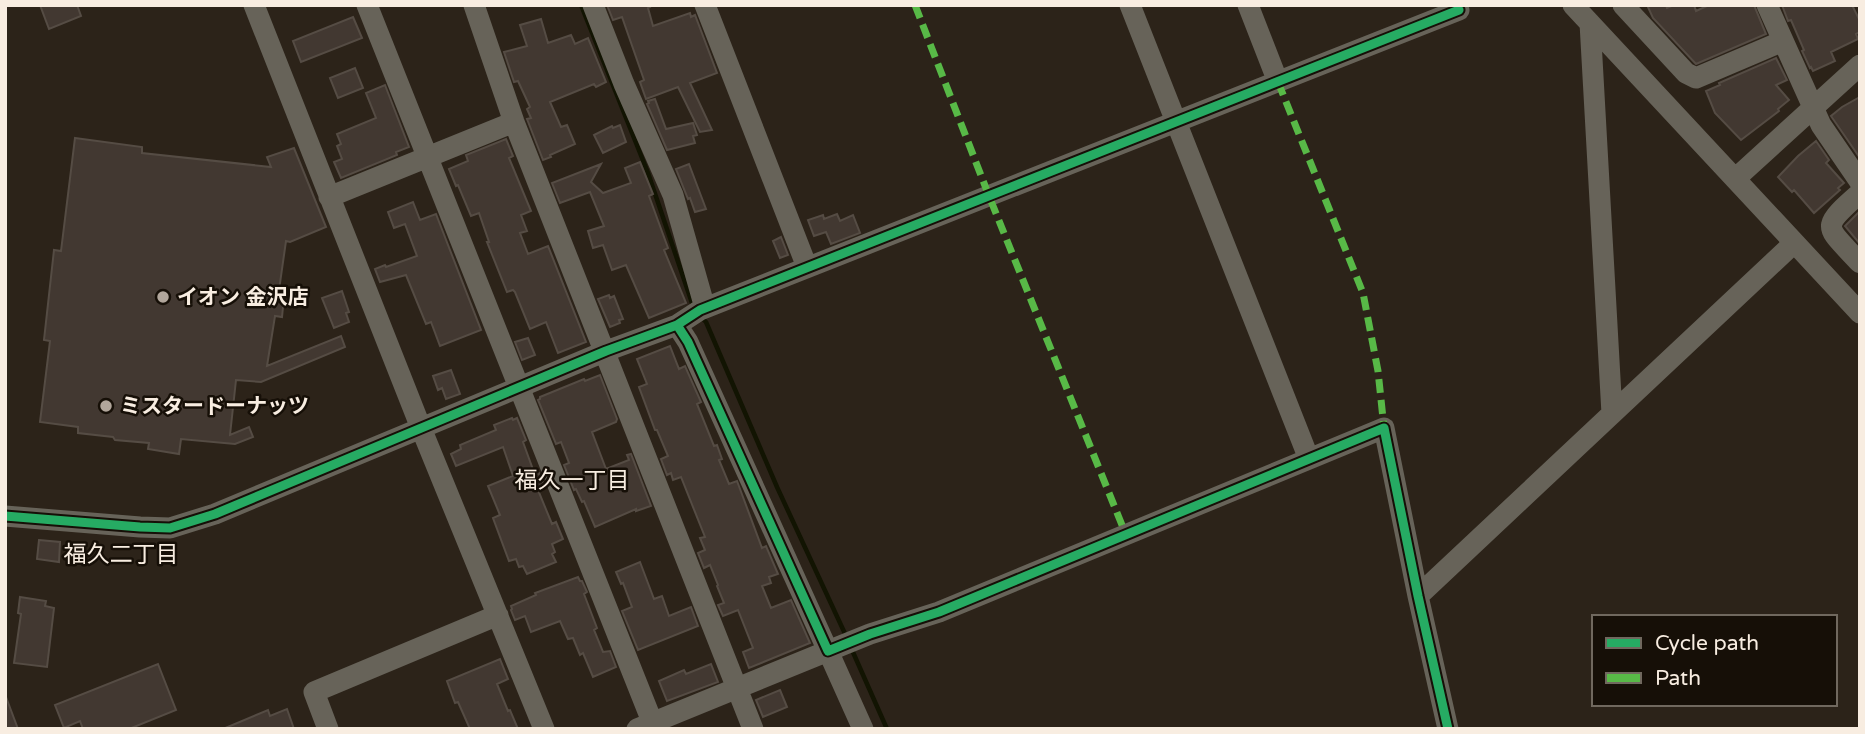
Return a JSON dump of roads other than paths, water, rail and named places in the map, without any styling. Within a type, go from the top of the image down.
[{"type":"street","points":[[254,5],[421,428],[544,729]]},
{"type":"street","points":[[367,5],[519,387],[648,727],[832,649],[939,612],[1384,428],[1448,729]]},
{"type":"street","points":[[474,5],[514,122],[753,729]]},
{"type":"street","points":[[593,5],[673,195],[692,316],[688,342],[832,649],[863,729]]},
{"type":"street","points":[[705,5],[807,267]]},
{"type":"street","points":[[1130,5],[1309,459]]},
{"type":"street","points":[[1248,5],[1278,82]]},
{"type":"street","points":[[1573,5],[1860,313]]},
{"type":"street","points":[[1623,5],[1692,77],[1696,78],[1783,41]]},
{"type":"street","points":[[1767,5],[1821,125],[1860,182]]},
{"type":"street","points":[[5,516],[170,528],[215,514],[807,267],[1459,10]]},
{"type":"street","points":[[1590,23],[1612,414]]},
{"type":"street","points":[[1735,178],[1860,65]]},
{"type":"street","points":[[329,197],[514,122]]},
{"type":"street","points":[[1860,193],[1835,215],[1831,222],[1831,232],[1860,263]]},
{"type":"street","points":[[1418,596],[1794,243]]},
{"type":"street","points":[[328,729],[314,692],[498,615]]},
{"type":"waterway","points":[[581,5],[648,173],[693,306]]},
{"type":"waterway","points":[[700,316],[706,322],[777,487],[847,638]]},
{"type":"waterway","points":[[852,650],[887,729]]},
{"type":"place","name":"イオン 金沢店","points":[[163,297]]},
{"type":"place","name":"ミスタードーナッツ","points":[[106,406]]},
{"type":"district","name":"福久一丁目","points":[[572,481]]},
{"type":"district","name":"福久二丁目","points":[[121,555]]}]
